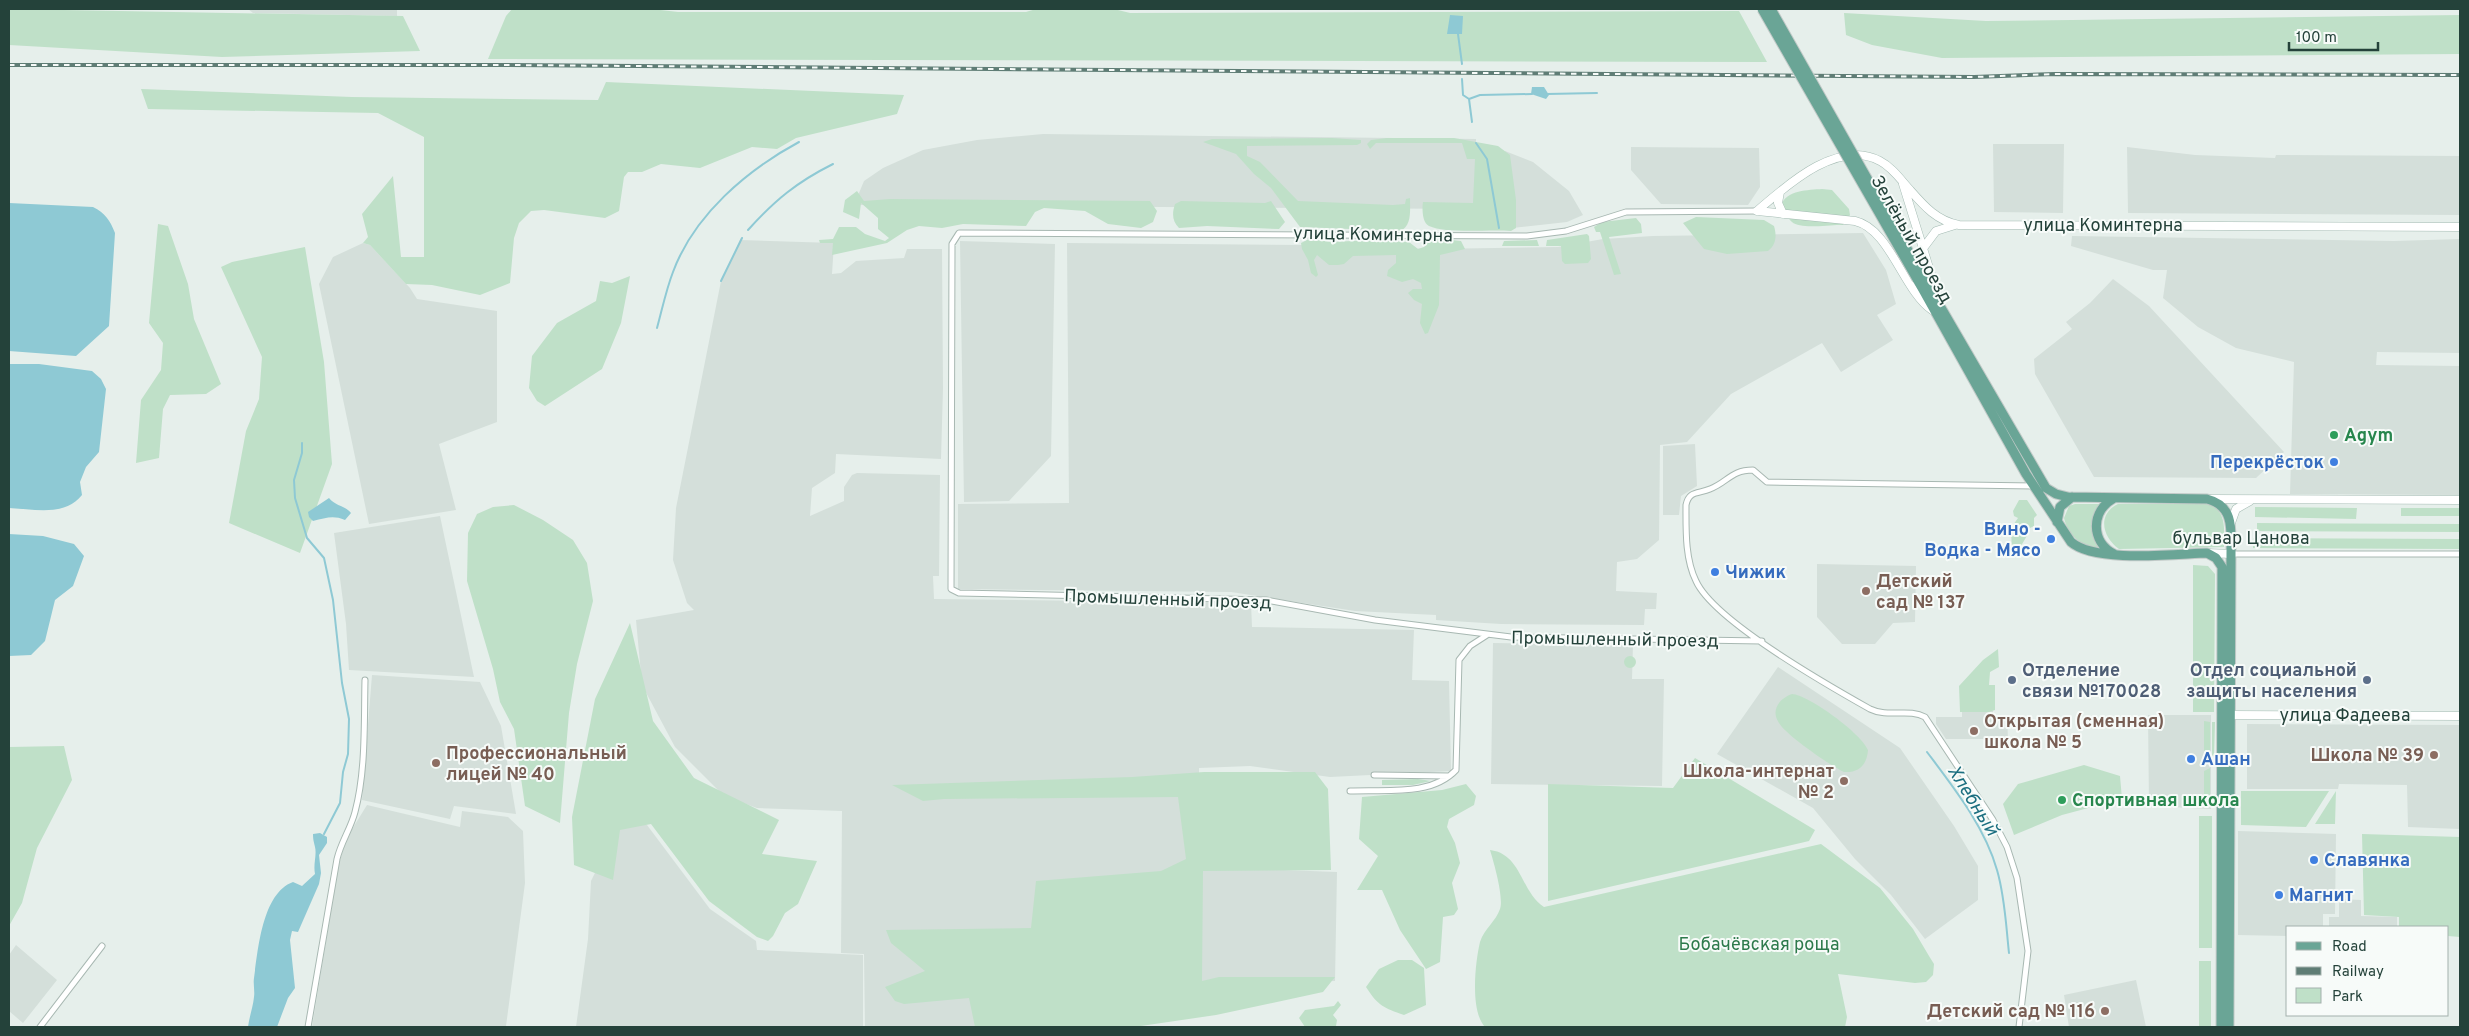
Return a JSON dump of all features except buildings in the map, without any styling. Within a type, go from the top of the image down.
[{"type":"main road","name":"Зелёный проезд","points":[[1762,9],[1920,277]]},
{"type":"main road","name":"Зелёный проезд","points":[[1771,9],[2037,484],[2045,503]]},
{"type":"main road","points":[[2037,484],[2056,494],[2077,497],[2207,499],[2223,507],[2231,523],[2229,1027]]},
{"type":"main road","points":[[2058,525],[2057,516],[2061,505],[2068,499],[2077,497]]},
{"type":"main road","points":[[2114,498],[2100,511],[2096,526],[2102,544],[2114,554]]},
{"type":"main road","name":"бульвар Цанова","points":[[2045,503],[2071,542],[2081,549],[2093,553],[2207,553]]},
{"type":"main road","points":[[2207,553],[2217,559],[2223,570],[2221,1027]]},
{"type":"main road","points":[[2222,820],[2225,826],[2230,829]]},
{"type":"street","name":"улица Коминтерна","points":[[950,588],[952,244],[956,235],[963,231],[1527,236],[1566,230],[1626,212],[1757,211],[1813,168],[1854,155],[1867,156],[1880,161],[1902,180],[1934,214],[1947,222],[1958,225],[2460,227]]},
{"type":"street","points":[[1902,180],[1924,247],[1938,309]]},
{"type":"street","points":[[1782,190],[1777,201],[1783,214]]},
{"type":"street","points":[[1757,211],[1855,221],[1866,226],[1876,234],[1916,292],[1938,309]]},
{"type":"street","points":[[1924,247],[1931,236],[1939,230],[1958,225]]},
{"type":"street","points":[[2019,1027],[2028,951],[2017,878],[2001,833],[1944,744],[1923,715],[1888,714],[1874,711],[1842,694],[1762,642],[1715,607],[1695,580],[1689,560],[1686,508],[1688,498],[1694,492],[1710,489],[1734,472],[1753,470],[1767,482],[2037,484]]},
{"type":"street","points":[[2207,499],[2460,500]]},
{"type":"street","points":[[2231,523],[2233,515],[2239,506],[2248,501],[2257,500]]},
{"type":"street","name":"бульвар Цанова","points":[[2207,553],[2460,554]]},
{"type":"street","name":"Промышленный проезд","points":[[950,588],[959,592],[1266,600],[1355,617],[1487,635],[1695,642],[1762,642]]},
{"type":"street","points":[[1350,791],[1410,789],[1435,785],[1456,770],[1459,660],[1470,646],[1487,635]]},
{"type":"street","points":[[308,1027],[337,859],[341,843],[356,807],[364,744],[365,680]]},
{"type":"street","name":"улица Фадеева","points":[[2230,715],[2460,716]]},
{"type":"street","points":[[1374,775],[1450,776]]},
{"type":"street","points":[[40,1027],[102,946]]},
{"type":"shaded area","points":[[248,9],[397,9],[397,16],[253,13]]},
{"type":"shaded area","points":[[1043,134],[1476,139],[1476,209],[854,205],[864,181],[883,168],[923,150],[977,140]]},
{"type":"shaded area","points":[[1993,144],[2064,144],[2063,213],[1994,212]]},
{"type":"shaded area","points":[[1631,147],[1759,148],[1760,187],[1748,205],[1661,204],[1631,170]]},
{"type":"shaded area","points":[[2127,147],[2195,155],[2275,158],[2276,155],[2460,156],[2460,215],[2128,213]]},
{"type":"shaded area","points":[[1505,151],[1533,162],[1569,191],[1583,215],[1567,222],[1512,228]]},
{"type":"shaded area","points":[[1863,233],[1886,270],[1896,304],[1877,315],[1893,340],[1841,372],[1822,343],[1731,394],[1687,442],[1660,445],[1659,540],[1637,559],[1617,562],[1616,591],[1657,593],[1656,609],[1645,609],[1644,625],[1501,624],[1436,620],[1436,615],[1355,611],[1231,592],[958,589],[958,504],[1069,503],[1067,243],[1300,245],[1432,249],[1558,247],[1603,239],[1653,236]]},
{"type":"shaded area","points":[[2072,236],[2394,241],[2460,239],[2460,353],[2377,352],[2376,365],[2460,366],[2460,495],[2290,494],[2294,362],[2236,348],[2198,327],[2163,298],[2167,270],[2153,270],[2071,246]]},
{"type":"shaded area","points":[[740,240],[834,243],[832,274],[841,273],[856,261],[904,258],[907,249],[942,249],[943,388],[941,459],[836,454],[835,473],[812,488],[810,516],[844,501],[844,487],[852,475],[857,473],[940,475],[939,576],[933,576],[934,599],[1251,603],[1252,627],[1414,630],[1412,680],[1449,681],[1451,771],[1330,777],[1250,766],[1199,768],[1199,867],[1337,872],[1335,981],[1200,985],[1120,1027],[865,1027],[864,954],[841,953],[842,811],[757,808],[724,796],[675,747],[642,685],[636,620],[694,610],[687,603],[673,560],[676,508],[721,281]]},
{"type":"shaded area","points":[[960,241],[1055,244],[1051,456],[1009,501],[964,502]]},
{"type":"shaded area","points":[[363,243],[370,245],[410,288],[417,299],[497,311],[497,422],[439,444],[456,510],[369,524],[319,284],[333,257]]},
{"type":"shaded area","points":[[2113,279],[2149,306],[2284,452],[2256,478],[2094,477],[2035,374],[2034,359],[2072,329],[2066,322],[2090,303]]},
{"type":"shaded area","points":[[1695,444],[1697,486],[1681,496],[1679,515],[1663,515],[1663,446]]},
{"type":"shaded area","points":[[440,516],[474,677],[349,670],[346,624],[334,533]]},
{"type":"shaded area","name":"Детский сад № 137","points":[[1817,564],[1916,566],[1915,622],[1893,623],[1875,644],[1842,644],[1817,617]]},
{"type":"shaded area","points":[[1493,643],[1633,645],[1632,679],[1664,679],[1662,786],[1491,784]]},
{"type":"shaded area","name":"Школа-интернат № 2","points":[[1778,667],[1900,748],[1954,826],[1978,866],[1978,900],[1925,939],[1891,895],[1855,859],[1813,808],[1717,754]]},
{"type":"shaded area","name":"Профессиональный лицей № 40","points":[[372,675],[480,682],[501,726],[516,814],[454,806],[450,819],[362,800]]},
{"type":"shaded area","name":"Открытая (сменная) школа № 5","points":[[1962,711],[1993,711],[1993,717],[2007,717],[2008,739],[1946,739],[1936,724],[1936,717],[1962,717]]},
{"type":"shaded area","points":[[2148,715],[2211,715],[2211,809],[2149,806]]},
{"type":"shaded area","points":[[2247,724],[2460,725],[2460,829],[2408,827],[2407,785],[2339,784],[2338,789],[2247,789]]},
{"type":"shaded area","points":[[367,805],[460,827],[462,811],[508,817],[523,831],[525,883],[506,1026],[511,1027],[312,1027],[338,868],[346,839]]},
{"type":"shaded area","points":[[619,824],[647,825],[710,909],[756,941],[757,950],[863,955],[863,1027],[576,1027],[588,939],[591,881]]},
{"type":"shaded area","points":[[2238,831],[2336,834],[2335,914],[2323,914],[2323,926],[2286,926],[2286,936],[2238,935]]},
{"type":"shaded area","points":[[2339,899],[2361,900],[2361,916],[2397,917],[2397,926],[2329,926],[2329,917],[2339,917]]},
{"type":"shaded area","points":[[16,945],[57,980],[23,1023],[9,1011],[9,955]]},
{"type":"shaded area","name":"Детский сад № 116","points":[[2136,980],[2146,1027],[2069,1027],[2064,995]]},
{"type":"green space","points":[[9,9],[403,16],[420,51],[222,57],[9,45]]},
{"type":"green space","points":[[512,9],[652,9],[678,12],[1026,12],[1036,9],[1114,9],[1130,13],[1739,11],[1767,62],[488,59],[506,16]]},
{"type":"green space","points":[[1844,13],[1986,21],[2460,15],[2460,54],[1942,58],[1872,45],[1846,35]]},
{"type":"green space","points":[[606,82],[904,95],[897,114],[796,138],[777,149],[752,147],[700,168],[661,164],[642,172],[628,172],[624,177],[619,211],[605,218],[544,210],[531,211],[519,223],[514,238],[510,283],[480,295],[432,285],[406,284],[370,245],[363,243],[368,237],[362,214],[393,176],[401,257],[424,257],[424,137],[378,113],[148,109],[141,89],[352,97],[598,100]]},
{"type":"green space","points":[[1332,138],[1361,140],[1361,143],[1357,145],[1247,146],[1247,156],[1260,162],[1298,201],[1393,205],[1405,204],[1406,199],[1410,198],[1410,218],[1404,229],[1400,231],[1300,227],[1271,188],[1254,174],[1236,154],[1203,142],[1212,139]]},
{"type":"green space","points":[[1387,138],[1454,138],[1498,146],[1510,155],[1516,200],[1516,228],[1511,231],[1457,231],[1429,226],[1424,219],[1423,202],[1473,203],[1475,159],[1467,159],[1462,143],[1376,143],[1370,149],[1367,144],[1371,140]]},
{"type":"green space","points":[[1822,189],[1832,190],[1849,209],[1850,215],[1843,225],[1802,226],[1792,222],[1781,205],[1784,200],[1798,192]]},
{"type":"green space","points":[[857,191],[864,201],[890,199],[1150,201],[1157,211],[1153,222],[1141,228],[1108,224],[1085,211],[1044,208],[1035,212],[1026,226],[963,224],[942,228],[919,226],[907,230],[887,243],[832,255],[833,243],[820,243],[819,240],[833,239],[839,227],[856,227],[865,234],[885,241],[889,238],[878,229],[878,218],[861,203],[859,219],[843,212],[845,200]]},
{"type":"green space","points":[[1181,201],[1265,203],[1271,201],[1285,222],[1279,229],[1207,226],[1179,228],[1175,223],[1173,214],[1175,204]]},
{"type":"green space","points":[[1696,217],[1764,220],[1774,226],[1776,237],[1771,249],[1768,251],[1727,254],[1704,249],[1683,223]]},
{"type":"green space","points":[[1636,218],[1641,224],[1642,233],[1609,237],[1621,274],[1614,275],[1600,232],[1596,232],[1594,227],[1602,222]]},
{"type":"green space","points":[[158,224],[168,226],[188,284],[194,319],[221,384],[206,394],[170,395],[163,409],[159,458],[136,463],[141,400],[161,370],[163,343],[149,323]]},
{"type":"green space","points":[[1587,234],[1589,236],[1591,259],[1588,263],[1565,264],[1562,261],[1561,246],[1546,246],[1547,240]]},
{"type":"green space","points":[[1309,239],[1332,242],[1373,240],[1409,242],[1418,249],[1424,247],[1431,240],[1445,239],[1461,241],[1465,249],[1440,255],[1439,305],[1428,333],[1425,334],[1420,323],[1422,304],[1414,300],[1408,293],[1413,289],[1422,289],[1421,283],[1413,279],[1402,282],[1387,276],[1388,270],[1396,263],[1396,255],[1353,256],[1344,264],[1329,265],[1317,255],[1314,260],[1318,275],[1316,277],[1311,273],[1308,260],[1302,249],[1301,243]]},
{"type":"green space","points":[[1537,240],[1539,246],[1502,246],[1504,241]]},
{"type":"green space","points":[[305,247],[324,362],[332,464],[300,553],[229,523],[246,431],[259,399],[262,357],[221,267],[232,262]]},
{"type":"green space","points":[[630,276],[621,323],[602,369],[545,406],[537,401],[529,388],[532,356],[557,323],[596,301],[600,281],[612,283]]},
{"type":"green space","points":[[2019,500],[2027,500],[2037,515],[2034,518],[2034,526],[2030,528],[2019,552],[2015,554],[2012,553],[2011,528],[2018,518],[2014,516],[2013,511]]},
{"type":"green space","points":[[2075,504],[2101,504],[2097,510],[2093,526],[2100,548],[2087,546],[2072,535],[2069,530],[2064,518],[2069,506]]},
{"type":"green space","points":[[2118,504],[2210,504],[2215,507],[2222,517],[2224,547],[2119,549],[2109,538],[2104,526],[2107,514],[2111,508]]},
{"type":"green space","points":[[514,505],[543,520],[573,540],[587,563],[593,601],[577,664],[569,713],[560,823],[525,806],[514,729],[500,702],[493,669],[467,581],[468,533],[477,514],[493,507]]},
{"type":"green space","points":[[2255,507],[2357,508],[2356,519],[2255,517]]},
{"type":"green space","points":[[2401,508],[2460,508],[2460,516],[2401,516]]},
{"type":"green space","points":[[2257,523],[2460,524],[2460,532],[2257,531]]},
{"type":"green space","points":[[2253,538],[2460,539],[2460,549],[2253,548]]},
{"type":"green space","points":[[2193,565],[2208,566],[2215,574],[2214,712],[2193,712]]},
{"type":"green space","points":[[630,623],[653,721],[694,778],[779,820],[762,854],[817,861],[798,904],[785,913],[773,936],[768,941],[757,937],[709,901],[651,824],[620,830],[613,880],[574,865],[572,817],[595,699]]},
{"type":"green space","points":[[1998,649],[1999,667],[1990,672],[1989,685],[1995,685],[1995,710],[1989,712],[1960,712],[1959,686],[1983,660]]},
{"type":"green space","points":[[1628,656],[1632,656],[1636,662],[1632,668],[1628,668],[1624,664],[1624,660]]},
{"type":"green space","points":[[1792,694],[1810,701],[1834,716],[1864,743],[1868,750],[1866,760],[1861,767],[1854,771],[1844,772],[1809,750],[1783,728],[1776,718],[1776,709],[1784,698]]},
{"type":"green space","points":[[2204,721],[2210,722],[2210,754],[2204,751]]},
{"type":"green space","points":[[2212,722],[2215,722],[2214,757],[2212,755]]},
{"type":"green space","points":[[64,746],[72,780],[37,848],[22,903],[9,926],[9,747]]},
{"type":"green space","points":[[1695,758],[1815,830],[1809,841],[1548,901],[1548,784],[1673,788]]},
{"type":"green space","name":"Спортивная школа","points":[[2084,765],[2120,776],[2122,799],[2062,815],[2014,835],[2003,804],[2018,784]]},
{"type":"green space","points":[[2210,768],[2210,806],[2204,806],[2204,771]]},
{"type":"green space","points":[[1204,772],[1315,772],[1328,789],[1331,870],[1203,871],[1202,981],[1219,977],[1335,977],[1323,992],[1216,1015],[1134,1027],[975,1027],[969,998],[904,1004],[895,1001],[885,987],[925,971],[891,943],[886,930],[1031,928],[1036,881],[1161,871],[1186,859],[1178,797],[944,799],[923,801],[892,785],[1132,777]]},
{"type":"green space","points":[[1418,779],[1431,781],[1413,785],[1382,785],[1382,780]]},
{"type":"green space","points":[[1466,784],[1476,796],[1474,805],[1449,819],[1447,827],[1455,843],[1460,863],[1452,883],[1458,909],[1454,915],[1443,917],[1440,962],[1426,969],[1400,930],[1382,890],[1357,890],[1378,856],[1359,839],[1362,797],[1442,790]]},
{"type":"green space","points":[[2241,791],[2329,791],[2306,827],[2241,825]]},
{"type":"green space","points":[[2336,791],[2335,824],[2315,824]]},
{"type":"green space","points":[[2199,816],[2212,816],[2212,948],[2199,948]]},
{"type":"green space","points":[[2362,834],[2460,837],[2460,937],[2449,936],[2449,926],[2399,926],[2399,917],[2364,915]]},
{"type":"green space","name":"Бобачёвская роща","points":[[1821,844],[1880,888],[1913,929],[1934,964],[1933,975],[1926,982],[1915,983],[1838,974],[1847,1017],[1845,1027],[1485,1027],[1480,1020],[1477,1010],[1475,986],[1478,951],[1482,937],[1498,913],[1501,904],[1498,880],[1490,850],[1501,853],[1509,858],[1530,892],[1544,907]]},
{"type":"green space","points":[[1398,960],[1412,960],[1424,968],[1426,1005],[1404,1015],[1382,1006],[1366,987],[1379,969]]},
{"type":"green space","points":[[2199,961],[2211,961],[2211,1027],[2199,1027]]},
{"type":"green space","points":[[1338,1001],[1341,1005],[1333,1015],[1337,1020],[1336,1026],[1305,1027],[1299,1018],[1305,1010],[1334,1006]]},
{"type":"water","points":[[1450,15],[1463,16],[1462,34],[1447,34]]},
{"type":"water","points":[[1532,87],[1544,87],[1549,95],[1546,99],[1531,94]]},
{"type":"water","points":[[9,203],[93,207],[104,214],[113,228],[115,233],[109,326],[76,356],[9,351]]},
{"type":"water","points":[[9,364],[39,364],[92,371],[101,379],[106,389],[99,452],[86,467],[80,482],[82,495],[75,502],[67,506],[48,510],[9,508]]},
{"type":"water","points":[[329,498],[351,513],[345,520],[333,517],[313,521],[309,517],[308,512]]},
{"type":"water","points":[[9,534],[43,536],[74,544],[84,556],[73,586],[55,600],[45,641],[31,655],[9,656]]},
{"type":"water","points":[[320,833],[327,837],[327,843],[319,855],[321,873],[319,884],[298,932],[292,931],[290,940],[295,988],[288,998],[277,1027],[248,1027],[254,997],[257,953],[268,910],[274,898],[283,888],[293,882],[302,886],[315,874],[313,834]]},
{"type":"waterway","name":"Хлебный","points":[[1458,34],[1462,64]]},
{"type":"waterway","name":"Хлебный","points":[[1462,79],[1463,95],[1469,99],[1472,122]]},
{"type":"waterway","points":[[1547,94],[1597,93]]},
{"type":"waterway","points":[[1469,99],[1480,95],[1532,94]]},
{"type":"waterway","points":[[657,328],[666,293],[682,251],[708,213],[742,180],[760,166],[799,142]]},
{"type":"waterway","name":"Хлебный","points":[[1476,143],[1487,159],[1499,228]]},
{"type":"waterway","points":[[748,230],[787,192],[833,164]]},
{"type":"waterway","points":[[721,281],[742,238]]},
{"type":"waterway","points":[[302,443],[302,453],[294,480],[295,498],[307,538],[324,558],[333,600],[342,683],[349,719],[348,754],[343,772],[340,803],[324,834]]},
{"type":"waterway","name":"Хлебный","points":[[1927,752],[1968,808],[1992,854],[2002,891],[2009,953]]},
{"type":"railway","points":[[9,65],[510,65],[1974,77],[2055,74],[2460,75]]},
{"type":"place","name":"Agym","points":[[2334,435]]},
{"type":"place","name":"Перекрёсток","points":[[2334,462]]},
{"type":"place","name":"Вино - Водка - Мясо","points":[[2051,539]]},
{"type":"place","name":"Чижик","points":[[1715,572]]},
{"type":"place","name":"Детский сад № 137","points":[[1866,591]]},
{"type":"place","name":"Отделение связи №170028","points":[[2012,680]]},
{"type":"place","name":"Отдел социальной защиты населения","points":[[2367,680]]},
{"type":"place","name":"Открытая (сменная) школа № 5","points":[[1974,731]]},
{"type":"place","name":"Школа № 39","points":[[2434,755]]},
{"type":"place","name":"Ашан","points":[[2191,759]]},
{"type":"place","name":"Профессиональный лицей № 40","points":[[436,763]]},
{"type":"place","name":"Школа-интернат № 2","points":[[1844,781]]},
{"type":"place","name":"Спортивная школа","points":[[2062,800]]},
{"type":"place","name":"Славянка","points":[[2314,860]]},
{"type":"place","name":"Магнит","points":[[2279,895]]},
{"type":"place","name":"Детский сад № 116","points":[[2105,1011]]}]
